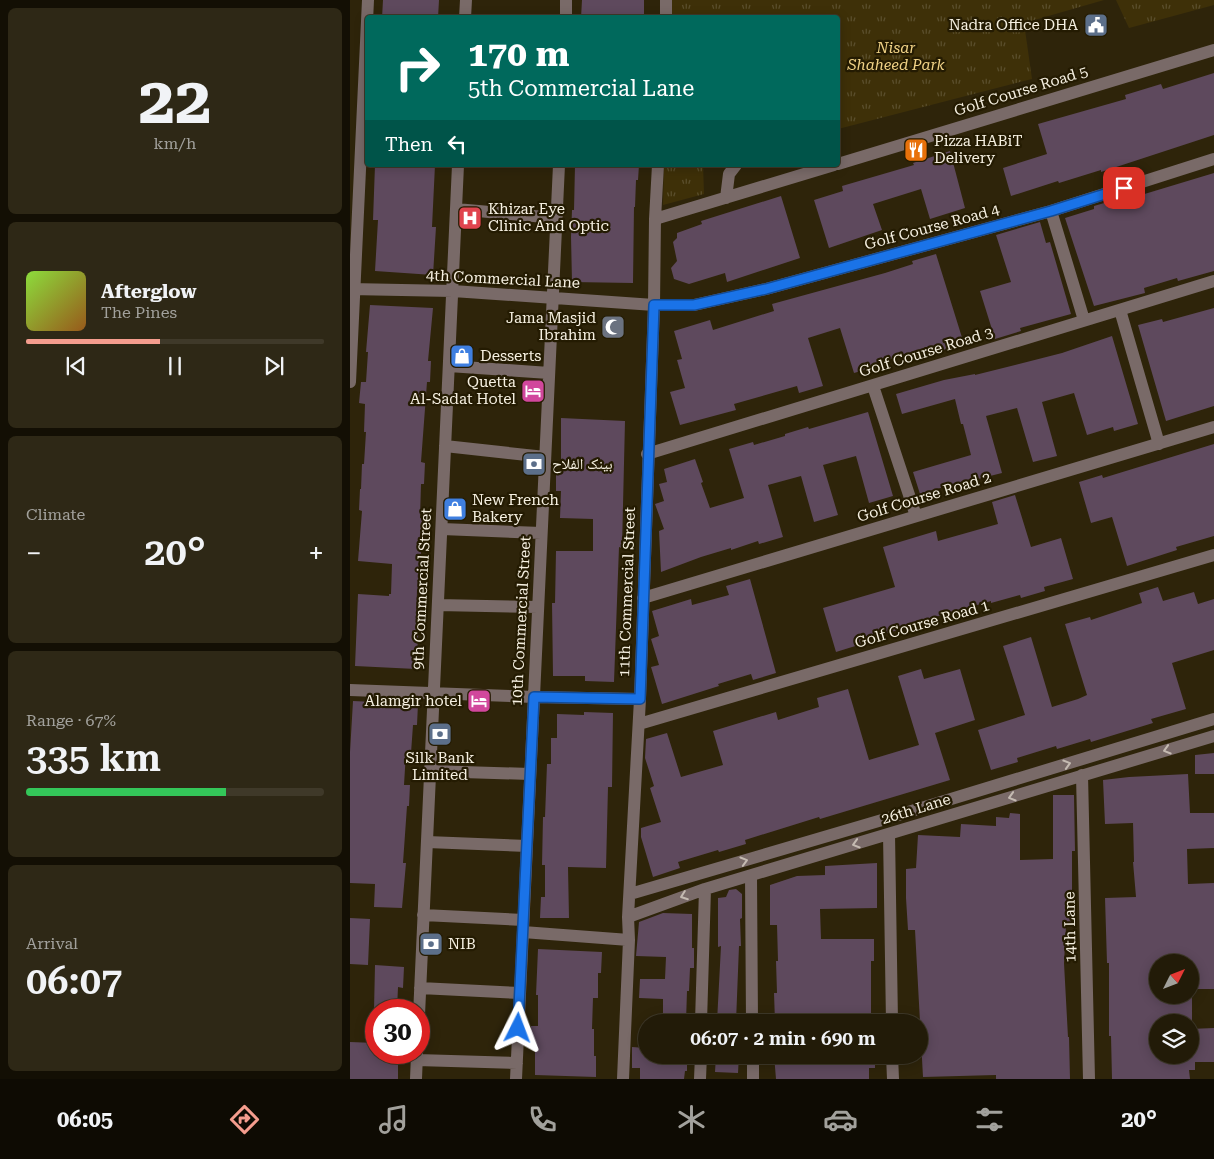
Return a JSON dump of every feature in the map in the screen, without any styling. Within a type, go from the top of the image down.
[{"type":"street","points":[[367,15],[368,0]]},
{"type":"street","points":[[465,15],[466,0]]},
{"type":"street","points":[[566,0],[566,15]]},
{"type":"street","points":[[666,0],[666,15]]},
{"type":"street","name":"Golf Course Road 5","points":[[840,163],[1214,50]]},
{"type":"street","points":[[350,382],[352,289],[365,54]]},
{"type":"street","name":"Golf Course Road 4","points":[[654,305],[694,305],[766,289],[1051,211],[1214,159]]},
{"type":"street","name":"9th Commercial Street","points":[[420,999],[458,167]]},
{"type":"street","name":"10th Commercial Street","points":[[516,1079],[559,167]]},
{"type":"street","name":"11th Commercial Street","points":[[623,1079],[629,940],[628,917],[640,699],[654,305],[654,219],[658,167]]},
{"type":"street","points":[[726,198],[729,174],[734,167]]},
{"type":"street","points":[[654,219],[726,198],[799,170],[820,167]]},
{"type":"street","points":[[456,209],[556,218]]},
{"type":"street","points":[[1051,211],[1084,320]]},
{"type":"street","name":"Golf Course Road 3","points":[[648,454],[1214,281]]},
{"type":"street","name":"4th Commercial Lane","points":[[352,289],[453,291],[654,305]]},
{"type":"street","points":[[1120,310],[1160,444]]},
{"type":"street","points":[[449,366],[549,373]]},
{"type":"street","points":[[873,386],[916,516]]},
{"type":"street","name":"Golf Course Road 2","points":[[643,598],[1160,444],[1214,426]]},
{"type":"street","points":[[445,446],[545,456]]},
{"type":"street","points":[[442,529],[541,533]]},
{"type":"street","name":"Golf Course Road 1","points":[[639,724],[1214,556]]},
{"type":"street","points":[[438,605],[538,607]]},
{"type":"street","points":[[350,690],[640,699]]},
{"type":"street","points":[[630,894],[1214,719]]},
{"type":"street","name":"26th Lane","points":[[628,917],[705,889],[1214,736]]},
{"type":"street","points":[[430,771],[530,774]]},
{"type":"street","name":"14th Lane","points":[[1082,775],[1089,1079]]},
{"type":"street","points":[[889,834],[892,1014]]},
{"type":"street","points":[[427,842],[527,846]]},
{"type":"street","points":[[751,876],[752,1014]]},
{"type":"street","points":[[702,1014],[705,889]]},
{"type":"street","points":[[424,915],[629,940]]},
{"type":"street","points":[[420,988],[520,993]]},
{"type":"street","points":[[430,1057],[517,1063]]},
{"type":"street","points":[[416,1079],[417,1064]]},
{"type":"street","points":[[700,1064],[700,1079]]},
{"type":"street","points":[[753,1064],[753,1079]]},
{"type":"street","points":[[892,1064],[892,1079]]},
{"type":"green space","name":"Nisar Shaheed Park","points":[[671,0],[1104,0],[1024,23],[1032,79],[840,128],[840,15],[670,15]]},
{"type":"green space","points":[[1116,0],[1214,0],[1214,5],[1129,28]]},
{"type":"green space","points":[[664,167],[703,167],[704,194],[663,205]]},
{"type":"building","points":[[383,0],[439,0],[438,15],[382,15]]},
{"type":"building","points":[[582,0],[644,0],[644,15],[581,15]]},
{"type":"building","points":[[1214,73],[1214,135],[1101,172],[1101,170],[1059,183],[1058,181],[1011,196],[1003,168],[1047,154],[1038,124],[1126,99],[1125,95],[1161,84],[1163,89]]},
{"type":"building","points":[[950,151],[965,208],[930,219],[921,189],[873,204],[882,230],[829,248],[814,200],[843,191],[842,186],[914,165],[913,163]]},
{"type":"building","points":[[375,167],[435,167],[432,227],[436,227],[433,275],[375,271],[378,220],[373,220]]},
{"type":"building","points":[[575,167],[639,167],[634,207],[633,283],[572,282],[571,237],[572,210],[574,210]]},
{"type":"building","points":[[1214,173],[1214,271],[1178,281],[1177,278],[1144,288],[1145,293],[1094,306],[1065,218],[1094,209],[1094,206],[1118,199],[1118,202]]},
{"type":"building","points":[[781,196],[800,258],[727,282],[725,273],[689,284],[674,279],[671,268],[677,261],[673,242],[677,238],[677,233],[702,224],[701,221]]},
{"type":"building","points":[[1040,222],[1046,243],[1050,242],[1071,314],[1020,328],[1021,331],[995,339],[980,291],[1011,282],[996,235]]},
{"type":"building","points":[[936,254],[964,344],[940,351],[938,346],[877,363],[878,366],[854,373],[840,328],[808,338],[823,386],[799,393],[797,386],[734,404],[736,410],[680,425],[670,392],[685,388],[677,360],[682,359],[674,331],[710,320],[713,330],[774,311],[772,304],[885,273],[913,264],[912,261]]},
{"type":"building","points":[[370,305],[433,308],[428,361],[431,361],[430,382],[427,382],[421,462],[425,463],[424,484],[421,484],[420,518],[422,518],[420,590],[417,590],[416,623],[419,623],[416,669],[355,666],[358,594],[389,596],[391,594],[392,564],[358,561],[362,511],[359,510],[360,489],[366,432],[364,432],[365,404],[359,403],[361,382],[366,382],[368,352],[366,352]]},
{"type":"building","points":[[1214,308],[1214,406],[1166,421],[1138,325],[1162,319],[1163,322]]},
{"type":"building","points":[[1112,336],[1138,424],[1114,431],[1113,427],[1087,435],[1074,393],[1042,402],[1057,456],[1033,462],[1017,408],[986,416],[1002,473],[978,479],[977,477],[920,494],[913,472],[971,455],[955,399],[902,414],[896,394],[944,380],[975,375],[1062,353]]},
{"type":"building","points":[[868,412],[893,496],[869,503],[856,456],[823,465],[838,515],[814,522],[801,476],[768,485],[783,537],[759,544],[758,541],[731,550],[731,548],[661,572],[659,531],[664,529],[655,504],[664,501],[659,484],[667,482],[664,469],[695,459],[710,508],[744,498],[729,449],[753,442],[754,445],[808,427],[809,429]]},
{"type":"building","points":[[561,418],[625,421],[622,548],[619,547],[614,682],[585,681],[585,676],[553,676],[552,603],[555,603],[556,551],[593,551],[593,519],[560,518],[561,491],[556,491],[556,470],[561,470]]},
{"type":"building","points":[[1214,444],[1214,536],[1176,547],[1177,550],[1127,566],[1112,517],[1091,523],[1079,482],[1102,475],[1103,478]]},
{"type":"building","points":[[1015,495],[1031,547],[1061,538],[1073,579],[1044,587],[1045,591],[1021,598],[1020,595],[991,603],[991,601],[897,628],[898,630],[864,640],[865,643],[836,652],[823,608],[895,587],[883,547],[936,531],[938,541],[998,524],[992,502]]},
{"type":"building","points":[[750,579],[776,673],[753,680],[751,674],[662,704],[651,667],[659,665],[651,639],[659,636],[652,611],[691,599],[692,605],[729,595],[726,586]]},
{"type":"building","points":[[1158,587],[1163,601],[1194,592],[1198,604],[1214,599],[1214,650],[1172,663],[1186,709],[1151,719],[1153,723],[1091,742],[1090,739],[1057,749],[1056,746],[1017,758],[1018,762],[991,770],[978,730],[1025,715],[1003,646],[1031,637],[1052,707],[1078,699],[1087,695],[1065,624],[1090,617],[1091,620],[1142,603],[1139,593]]},
{"type":"building","points":[[921,669],[924,679],[960,669],[975,720],[935,733],[950,780],[745,840],[746,844],[678,862],[680,868],[653,877],[641,837],[641,828],[661,822],[650,788],[654,786],[645,758],[646,739],[667,733],[681,777],[723,765],[713,731],[776,712],[778,720],[819,707],[817,698],[848,689],[869,760],[919,745],[898,676]]},
{"type":"building","points":[[353,701],[418,704],[417,725],[413,725],[411,753],[406,752],[404,785],[410,785],[403,863],[406,863],[402,908],[374,907],[375,884],[350,883],[350,752]]},
{"type":"building","points":[[584,712],[613,713],[612,787],[608,787],[606,868],[568,867],[569,918],[540,918],[541,897],[545,897],[545,865],[542,865],[543,817],[545,817],[547,764],[551,764],[551,738],[557,738],[557,714],[584,715]]},
{"type":"building","points":[[1214,753],[1214,774],[1195,774],[1195,755]]},
{"type":"building","points":[[1188,774],[1190,813],[1214,813],[1214,848],[1187,849],[1188,884],[1214,883],[1214,989],[1199,989],[1199,954],[1149,954],[1149,1004],[1192,1004],[1192,1014],[1149,1014],[1149,1064],[1195,1064],[1195,1070],[1189,1070],[1190,1079],[1112,1079],[1105,898],[1136,897],[1133,862],[1133,823],[1105,824],[1103,780]]},
{"type":"building","points":[[1053,795],[1074,795],[1075,851],[1072,851],[1071,926],[1066,926],[1064,963],[1070,1079],[996,1079],[996,1075],[923,1077],[922,1064],[928,1064],[928,1014],[920,1014],[915,930],[908,930],[906,898],[906,869],[916,868],[918,835],[960,837],[961,824],[996,826],[996,817],[1009,818],[1010,813],[1020,814],[1020,860],[1053,859]]},
{"type":"building","points":[[877,863],[877,908],[820,909],[821,939],[874,939],[874,961],[871,961],[871,1014],[775,1014],[774,993],[777,993],[776,961],[778,961],[777,925],[770,925],[770,885],[797,876],[825,875],[825,866]]},
{"type":"building","points":[[736,889],[742,894],[736,1014],[717,1014],[721,946],[718,947],[718,898],[726,897],[729,890]]},
{"type":"building","points":[[663,913],[692,914],[694,968],[690,968],[686,1014],[663,1014],[663,999],[639,998],[640,979],[665,979],[666,957],[636,956],[639,922]]},
{"type":"building","points":[[350,918],[370,919],[368,965],[350,964]]},
{"type":"building","points":[[538,949],[602,952],[601,973],[598,973],[598,998],[593,998],[592,1029],[594,1029],[596,1077],[535,1075],[535,1047],[531,1047],[531,1026],[538,1026],[538,995],[536,995]]},
{"type":"building","points":[[375,965],[404,967],[403,988],[398,987],[397,999],[374,999]]},
{"type":"building","points":[[1214,1028],[1214,1062],[1199,1062],[1199,1029]]},
{"type":"building","points":[[350,1042],[365,1043],[365,1064],[398,1064],[398,1079],[350,1079]]},
{"type":"building","points":[[632,1047],[638,1047],[638,1064],[687,1064],[684,1079],[640,1079],[640,1068],[632,1068]]},
{"type":"building","points":[[715,1064],[738,1064],[738,1073],[715,1072]]},
{"type":"building","points":[[775,1064],[875,1064],[875,1068],[869,1068],[869,1079],[776,1079]]},
{"type":"place","name":"Nadra Office DHA","points":[[1096,25]]},
{"type":"place","name":"Pizza HABiT Delivery","points":[[916,150]]},
{"type":"place","name":"Khizar Eye Clinic And Optic","points":[[470,218]]},
{"type":"place","name":"Jama Masjid Ibrahim","points":[[613,327]]},
{"type":"place","name":"Desserts","points":[[462,356]]},
{"type":"place","name":"Quetta Al-Sadat Hotel","points":[[533,391]]},
{"type":"place","name":"بینک الفلاح","points":[[534,464]]},
{"type":"place","name":"New French Bakery","points":[[455,509]]},
{"type":"place","name":"Alamgir hotel","points":[[479,701]]},
{"type":"place","name":"Silk Bank Limited","points":[[440,734]]},
{"type":"place","name":"NIB","points":[[431,944]]},
{"type":"route","points":[[518,1028],[534,697],[640,699],[654,305],[694,305],[766,289],[1051,211],[1124,188]]}]
